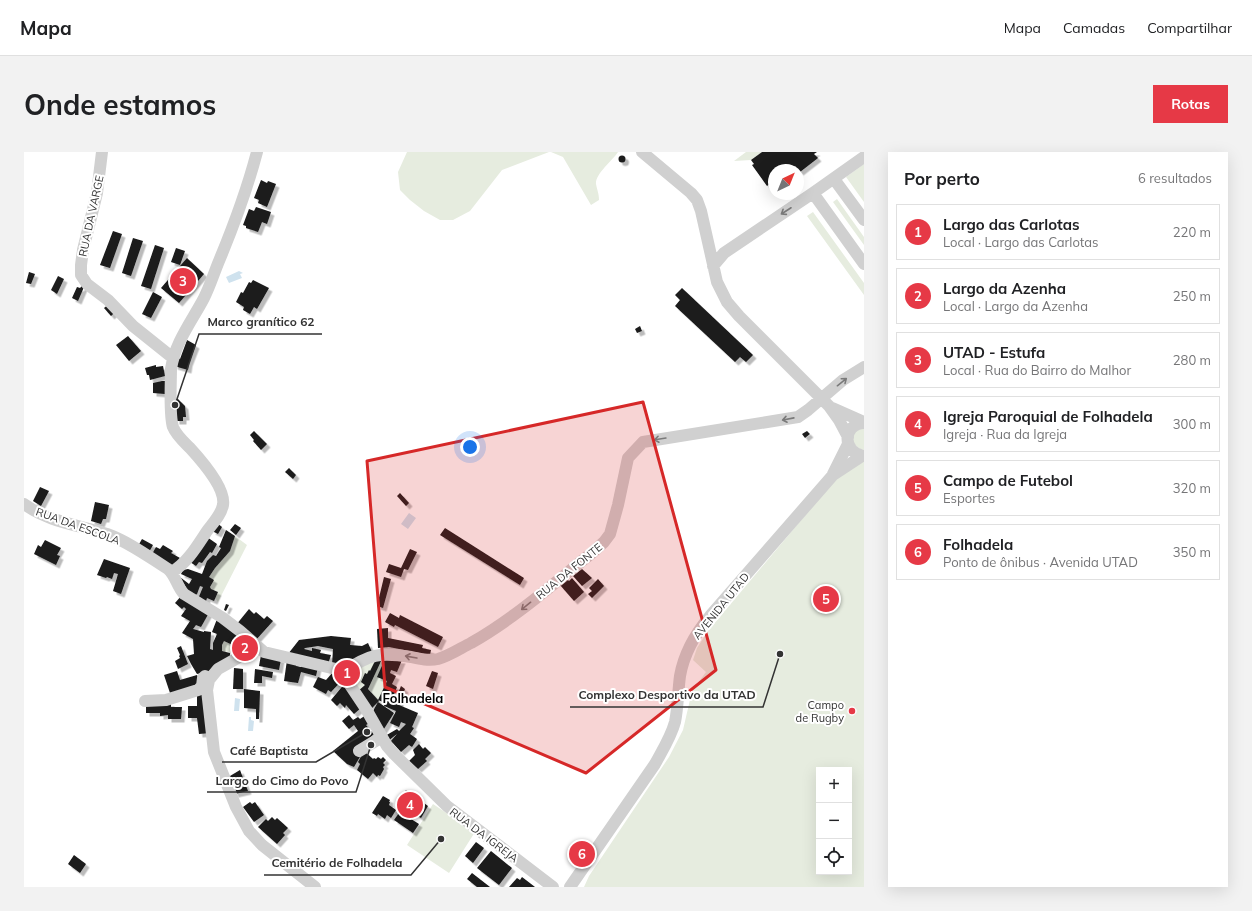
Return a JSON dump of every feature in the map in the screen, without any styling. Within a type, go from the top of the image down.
[{"type":"street","name":"RUA DA VARGE","points":[[103,152],[91,221],[80,265],[83,278],[90,287],[111,303],[133,326],[173,358]]},
{"type":"street","points":[[257,152],[242,203],[229,237],[204,297],[179,342],[173,358],[171,369],[173,426],[177,434],[208,470],[223,498],[223,504],[219,515],[185,562],[172,572],[184,594],[223,618],[267,653],[330,667],[343,672]]},
{"type":"street","points":[[642,152],[688,190],[697,200],[719,286],[730,305],[825,403],[839,420],[848,440]]},
{"type":"street","points":[[713,266],[724,253],[864,157]]},
{"type":"street","points":[[834,179],[864,220]]},
{"type":"street","points":[[813,193],[864,264]]},
{"type":"street","name":"RUA DA FONTE","points":[[343,672],[376,654],[391,654],[426,660],[439,659],[492,631],[518,613],[593,552],[610,534],[628,458],[643,442],[792,418],[825,403],[843,380],[864,367]]},
{"type":"street","points":[[825,403],[864,423]]},
{"type":"street","name":"AVENIDA UTAD","points":[[833,475],[852,428],[856,425],[864,423]]},
{"type":"street","name":"AVENIDA UTAD","points":[[848,440],[853,452],[863,456]]},
{"type":"street","name":"AVENIDA UTAD","points":[[573,885],[655,764],[667,741],[677,712],[680,676],[683,664],[695,635],[833,475],[863,456]]},
{"type":"street","name":"RUA DA ESCOLA","points":[[24,504],[41,515],[108,534],[172,572]]},
{"type":"street","points":[[145,701],[169,699],[198,690],[202,686],[204,676],[258,647]]},
{"type":"street","points":[[215,671],[209,680],[207,687],[214,752],[239,815],[255,839],[315,887]]},
{"type":"street","name":"RUA DA IGREJA","points":[[343,672],[389,749],[447,806],[553,887]]},
{"type":"street","points":[[359,751],[382,737]]},
{"type":"highlighted area","points":[[643,402],[716,670],[586,773],[385,687],[367,461]]},
{"type":"shaded area","points":[[407,152],[549,152],[502,170],[470,211],[453,220],[440,220],[424,211],[400,190],[398,172]]},
{"type":"shaded area","points":[[551,152],[618,152],[596,180],[599,200],[591,205],[563,157]]},
{"type":"shaded area","points":[[746,152],[762,152],[751,160],[734,161]]},
{"type":"shaded area","points":[[864,164],[864,202],[846,177]]},
{"type":"shaded area","points":[[837,199],[864,237],[864,245],[833,202]]},
{"type":"shaded area","points":[[813,212],[864,283],[864,295],[807,216]]},
{"type":"shaded area","points":[[864,428],[864,450],[854,444],[852,438],[855,432]]},
{"type":"shaded area","points":[[864,461],[864,887],[584,887],[589,876],[669,757],[683,730],[692,691],[706,672],[693,660],[697,648],[708,631],[839,475]]},
{"type":"shaded area","points":[[235,536],[247,545],[218,602],[215,598],[218,592],[210,587],[214,580],[209,577],[230,551]]},
{"type":"shaded area","points":[[224,641],[237,648],[234,653],[222,651]]},
{"type":"shaded area","points":[[385,659],[387,681],[378,700],[365,685],[357,692],[351,676],[354,668]]},
{"type":"shaded area","points":[[433,804],[475,832],[449,873],[407,845]]},
{"type":"water","points":[[239,271],[243,273],[240,274],[242,278],[229,283],[226,277]]},
{"type":"water","points":[[409,513],[416,518],[408,529],[401,524]]},
{"type":"water","points":[[235,698],[240,699],[239,711],[234,711]]},
{"type":"water","points":[[249,717],[251,717],[251,720],[254,721],[253,731],[248,731]]},
{"type":"building","points":[[762,152],[817,152],[814,154],[818,158],[804,169],[804,164],[768,164],[767,186],[752,165],[754,164],[751,160]]},
{"type":"building","points":[[622,156],[625,159],[622,162],[619,159]]},
{"type":"building","points":[[261,180],[267,183],[268,181],[276,184],[267,207],[258,203],[259,200],[254,198]]},
{"type":"building","points":[[256,207],[271,212],[267,224],[262,222],[258,232],[246,228],[246,226],[243,225],[249,209],[254,211]]},
{"type":"building","points":[[113,231],[122,234],[110,268],[100,265]]},
{"type":"building","points":[[133,238],[143,241],[131,276],[122,273]]},
{"type":"building","points":[[155,245],[164,248],[151,289],[141,286]]},
{"type":"building","points":[[176,248],[185,251],[180,265],[171,262]]},
{"type":"building","points":[[187,258],[204,274],[179,303],[161,288]]},
{"type":"building","points":[[29,272],[35,274],[31,284],[26,283]]},
{"type":"building","points":[[58,276],[64,279],[57,294],[51,290]]},
{"type":"building","points":[[253,280],[269,288],[257,309],[254,307],[250,314],[243,310],[244,307],[236,302],[241,292],[243,293],[249,282],[251,283]]},
{"type":"building","points":[[82,286],[84,287],[78,301],[72,298],[77,287],[80,288]]},
{"type":"building","points":[[682,288],[753,355],[746,362],[740,357],[735,362],[675,306],[680,300],[675,295]]},
{"type":"building","points":[[153,292],[162,297],[151,318],[142,314]]},
{"type":"building","points":[[109,304],[116,311],[111,316],[104,308]]},
{"type":"building","points":[[640,326],[642,331],[637,333],[635,329]]},
{"type":"building","points":[[128,336],[141,351],[129,361],[116,345]]},
{"type":"building","points":[[187,340],[196,345],[188,370],[174,366],[177,357],[180,359]]},
{"type":"building","points":[[156,365],[156,367],[163,366],[165,376],[150,380],[145,368]]},
{"type":"building","points":[[170,381],[165,394],[153,393],[153,383]]},
{"type":"building","points":[[174,399],[178,399],[185,406],[186,417],[183,417],[183,421],[176,421]]},
{"type":"building","points":[[254,431],[267,444],[261,450],[250,435]]},
{"type":"building","points":[[807,431],[810,434],[805,438],[802,434]]},
{"type":"building","points":[[289,468],[296,475],[293,479],[285,472]]},
{"type":"building","points":[[40,487],[49,491],[41,506],[33,501]]},
{"type":"building","points":[[400,493],[409,503],[406,506],[397,496]]},
{"type":"building","points":[[95,502],[109,505],[106,519],[103,519],[101,524],[91,521]]},
{"type":"building","points":[[217,523],[222,527],[218,534],[212,531]]},
{"type":"building","points":[[235,524],[241,528],[236,535],[230,530]]},
{"type":"building","points":[[445,528],[524,578],[520,585],[440,535]]},
{"type":"building","points":[[226,530],[235,536],[230,551],[209,577],[214,580],[210,587],[211,589],[218,592],[214,601],[207,598],[205,604],[198,599],[203,587],[200,586],[197,594],[192,598],[180,577],[189,584],[192,579],[181,574],[183,570],[188,569],[202,574],[207,561],[213,555],[216,556],[221,548],[219,547]]},
{"type":"building","points":[[207,537],[217,544],[212,553],[210,552],[202,563],[199,562],[196,566],[190,562]]},
{"type":"building","points":[[142,539],[153,545],[149,552],[138,546]]},
{"type":"building","points":[[45,540],[61,548],[57,555],[60,556],[56,565],[34,554],[38,545],[41,547]]},
{"type":"building","points":[[163,545],[173,551],[171,553],[180,558],[174,569],[151,556],[156,547],[160,549]]},
{"type":"building","points":[[410,549],[417,552],[408,570],[404,569],[401,577],[386,572],[389,564],[401,568]]},
{"type":"building","points":[[104,559],[130,568],[121,594],[113,591],[118,574],[114,573],[112,579],[97,575]]},
{"type":"building","points":[[582,569],[592,578],[582,586],[573,576]]},
{"type":"building","points":[[384,577],[391,579],[383,608],[377,606]]},
{"type":"building","points":[[572,578],[584,592],[574,601],[560,585],[567,579],[569,581]]},
{"type":"building","points":[[598,579],[604,586],[592,598],[588,594],[592,591],[589,588]]},
{"type":"building","points":[[182,595],[210,611],[201,627],[196,625],[193,629],[211,632],[210,649],[213,650],[213,643],[217,634],[212,632],[217,619],[245,636],[239,648],[224,641],[222,651],[230,653],[230,659],[212,670],[197,674],[187,656],[194,654],[193,639],[182,633],[190,621],[181,616],[186,609],[184,607],[182,609],[175,603]]},
{"type":"building","points":[[226,604],[229,605],[226,611],[224,610]]},
{"type":"building","points":[[249,609],[254,614],[256,612],[264,619],[267,616],[273,621],[255,641],[236,625]]},
{"type":"building","points":[[390,613],[399,618],[400,615],[443,637],[438,647],[395,625],[394,627],[385,622]]},
{"type":"building","points":[[388,628],[388,638],[423,645],[422,648],[431,650],[430,655],[389,647],[378,648],[377,629]]},
{"type":"building","points":[[331,636],[351,638],[350,645],[362,646],[368,643],[372,652],[344,666],[332,665],[333,649],[318,646],[304,649],[312,651],[312,648],[321,650],[320,653],[331,655],[328,664],[288,654],[299,640]]},
{"type":"building","points":[[181,646],[188,664],[178,669],[175,661],[180,658],[177,648]]},
{"type":"building","points":[[261,655],[281,659],[279,670],[259,666]]},
{"type":"building","points":[[376,659],[382,659],[368,689],[379,701],[372,708],[357,692],[365,685],[361,682],[365,673],[367,674],[369,670],[370,671]]},
{"type":"building","points":[[385,659],[402,660],[397,672],[391,670],[390,673],[396,676],[392,684],[397,687],[393,697],[396,698],[401,686],[405,689],[399,705],[418,713],[412,727],[414,728],[410,734],[417,739],[412,747],[409,745],[401,752],[391,741],[397,734],[388,741],[385,736],[397,729],[399,731],[406,724],[401,722],[399,727],[390,723],[396,711],[384,706],[385,703],[378,700],[387,681],[377,677]]},
{"type":"building","points":[[287,660],[296,662],[296,666],[301,667],[302,662],[318,667],[316,676],[301,672],[298,683],[284,681]]},
{"type":"building","points":[[234,668],[243,669],[243,689],[233,689]]},
{"type":"building","points":[[255,669],[273,672],[272,678],[262,676],[262,683],[254,683]]},
{"type":"building","points":[[177,671],[180,680],[197,675],[201,685],[170,693],[164,675]]},
{"type":"building","points":[[334,671],[344,678],[331,692],[328,690],[326,694],[313,687],[318,677],[326,680]]},
{"type":"building","points":[[432,671],[438,673],[433,689],[426,686]]},
{"type":"building","points":[[346,682],[362,707],[354,714],[346,705],[345,708],[340,703],[337,706],[331,700]]},
{"type":"building","points":[[244,689],[260,691],[259,719],[256,719],[256,709],[244,708]]},
{"type":"building","points":[[197,692],[206,692],[210,733],[199,734],[197,718],[188,718],[188,706],[197,706]]},
{"type":"building","points":[[378,702],[394,713],[382,732],[372,713]]},
{"type":"building","points":[[146,703],[171,703],[171,707],[182,707],[181,719],[168,719],[168,715],[160,716],[160,713],[146,713]]},
{"type":"building","points":[[349,715],[353,720],[358,717],[360,719],[366,715],[371,722],[366,725],[374,734],[359,748],[357,746],[353,750],[357,754],[361,755],[354,767],[347,764],[333,751],[358,731],[354,725],[349,729],[342,721]]},
{"type":"building","points":[[419,744],[423,749],[425,747],[431,753],[425,759],[427,761],[418,769],[409,761],[415,755],[413,750]]},
{"type":"building","points":[[364,751],[373,759],[378,757],[381,759],[383,757],[386,760],[383,763],[385,765],[380,776],[378,775],[377,777],[373,773],[368,779],[357,770],[360,764],[358,762]]},
{"type":"building","points":[[240,770],[248,791],[235,794],[230,776]]},
{"type":"building","points":[[406,790],[409,792],[407,796],[419,804],[421,801],[428,806],[421,818],[397,802]]},
{"type":"building","points":[[383,796],[390,800],[389,805],[396,810],[391,818],[387,815],[385,819],[378,814],[377,816],[372,813]]},
{"type":"building","points":[[250,802],[252,804],[255,802],[264,815],[254,822],[243,807]]},
{"type":"building","points":[[399,813],[419,824],[413,833],[394,820]]},
{"type":"building","points":[[272,817],[275,820],[277,818],[288,828],[283,833],[285,835],[277,844],[258,827],[266,819],[268,821]]},
{"type":"building","points":[[476,842],[484,848],[473,863],[465,856]]},
{"type":"building","points":[[491,851],[512,868],[499,885],[477,868]]},
{"type":"building","points":[[74,855],[86,864],[80,873],[68,864]]},
{"type":"building","points":[[472,873],[490,887],[477,887],[467,879]]},
{"type":"building","points":[[522,877],[535,887],[509,887],[517,878],[520,880]]},
{"type":"place","name":"UTAD - Estufa","points":[[183,281]]},
{"type":"place","name":"Marco granítico 62","points":[[175,405]]},
{"type":"place","name":"Campo de Futebol","points":[[826,599]]},
{"type":"place","name":"Largo da Azenha","points":[[245,648]]},
{"type":"place","name":"Complexo Desportivo da UTAD","points":[[780,654]]},
{"type":"place","name":"Largo das Carlotas","points":[[347,673]]},
{"type":"place","name":"Campo de Rugby","points":[[852,711]]},
{"type":"place","name":"Café Baptista","points":[[367,732]]},
{"type":"place","name":"Largo do Cimo do Povo","points":[[371,745]]},
{"type":"place","name":"Igreja Paroquial de Folhadela","points":[[410,805]]},
{"type":"place","name":"Cemitério de Folhadela","points":[[441,839]]},
{"type":"place","name":"Folhadela","points":[[582,854]]},
{"type":"district","name":"Folhadela","points":[[413,698]]}]
